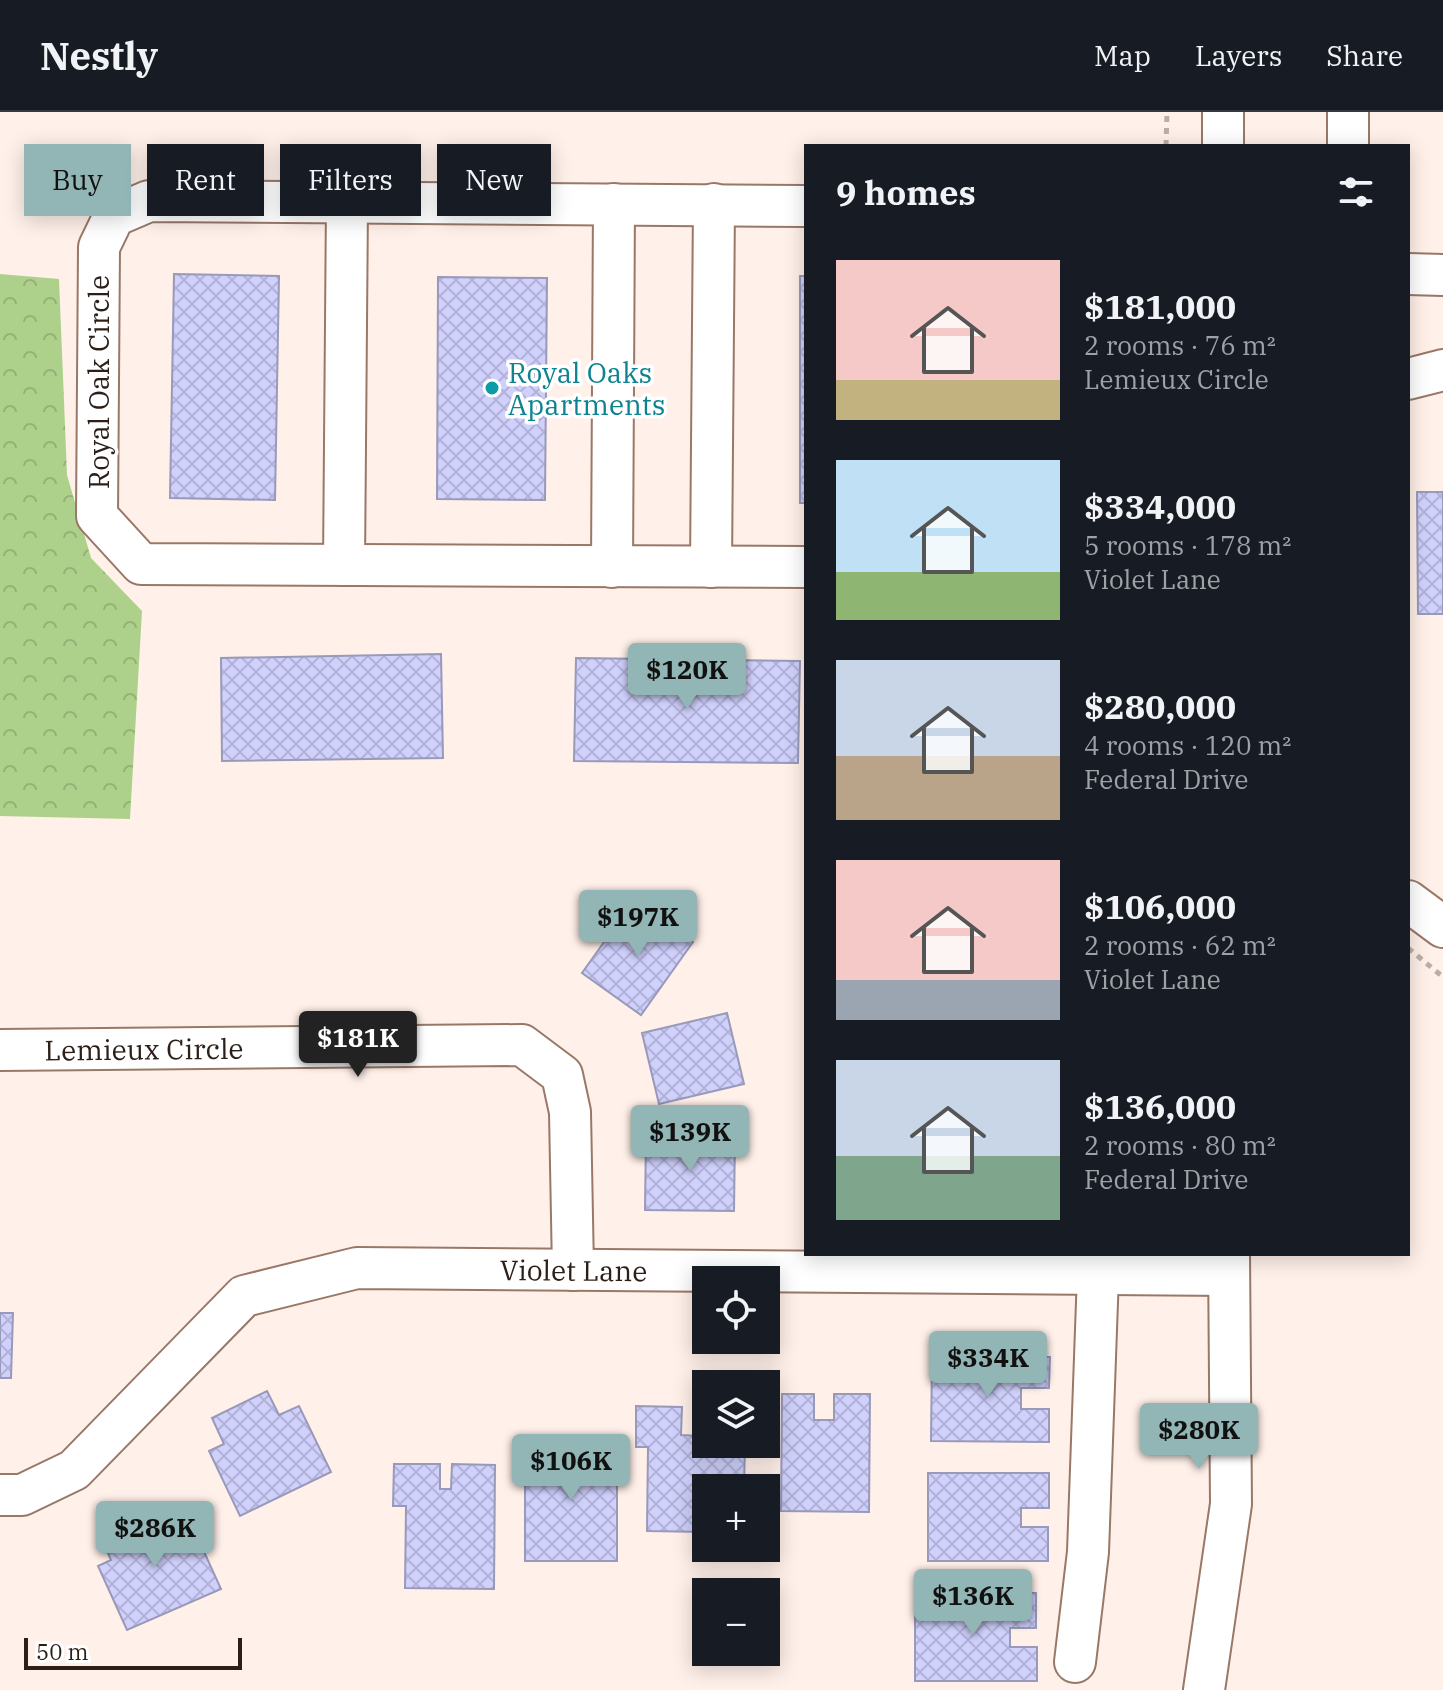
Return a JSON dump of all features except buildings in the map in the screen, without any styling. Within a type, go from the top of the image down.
[{"type":"street","points":[[1223,112],[1223,144]]},
{"type":"street","points":[[1348,112],[1348,144]]},
{"type":"street","name":"Royal Oak Circle","points":[[280,202],[149,201],[114,216],[99,247],[97,516],[141,564],[804,567]]},
{"type":"street","name":"Royal Oak Circle","points":[[421,203],[804,206]]},
{"type":"street","points":[[612,567],[614,204]]},
{"type":"street","points":[[711,567],[714,204]]},
{"type":"street","points":[[344,565],[347,216]]},
{"type":"street","points":[[1410,274],[1443,275]]},
{"type":"street","points":[[1410,378],[1443,370]]},
{"type":"street","points":[[1410,902],[1443,927]]},
{"type":"street","name":"Lemieux Circle","points":[[0,1050],[522,1045],[562,1075],[570,1112],[573,1270]]},
{"type":"street","points":[[1204,1690],[1231,1504],[1229,1264]]},
{"type":"street","name":"Violet Lane","points":[[0,1495],[22,1495],[74,1470],[244,1296],[357,1268],[1098,1274],[1229,1264]]},
{"type":"street","points":[[1075,1662],[1088,1552],[1098,1274]]},
{"type":"path","points":[[1166,144],[1167,112]]},
{"type":"path","points":[[1410,950],[1443,977]]},
{"type":"green space","points":[[0,274],[59,279],[67,475],[91,558],[142,611],[130,819],[0,816]]},
{"type":"place","name":"Royal Oaks Apartments","points":[[492,388]]}]
